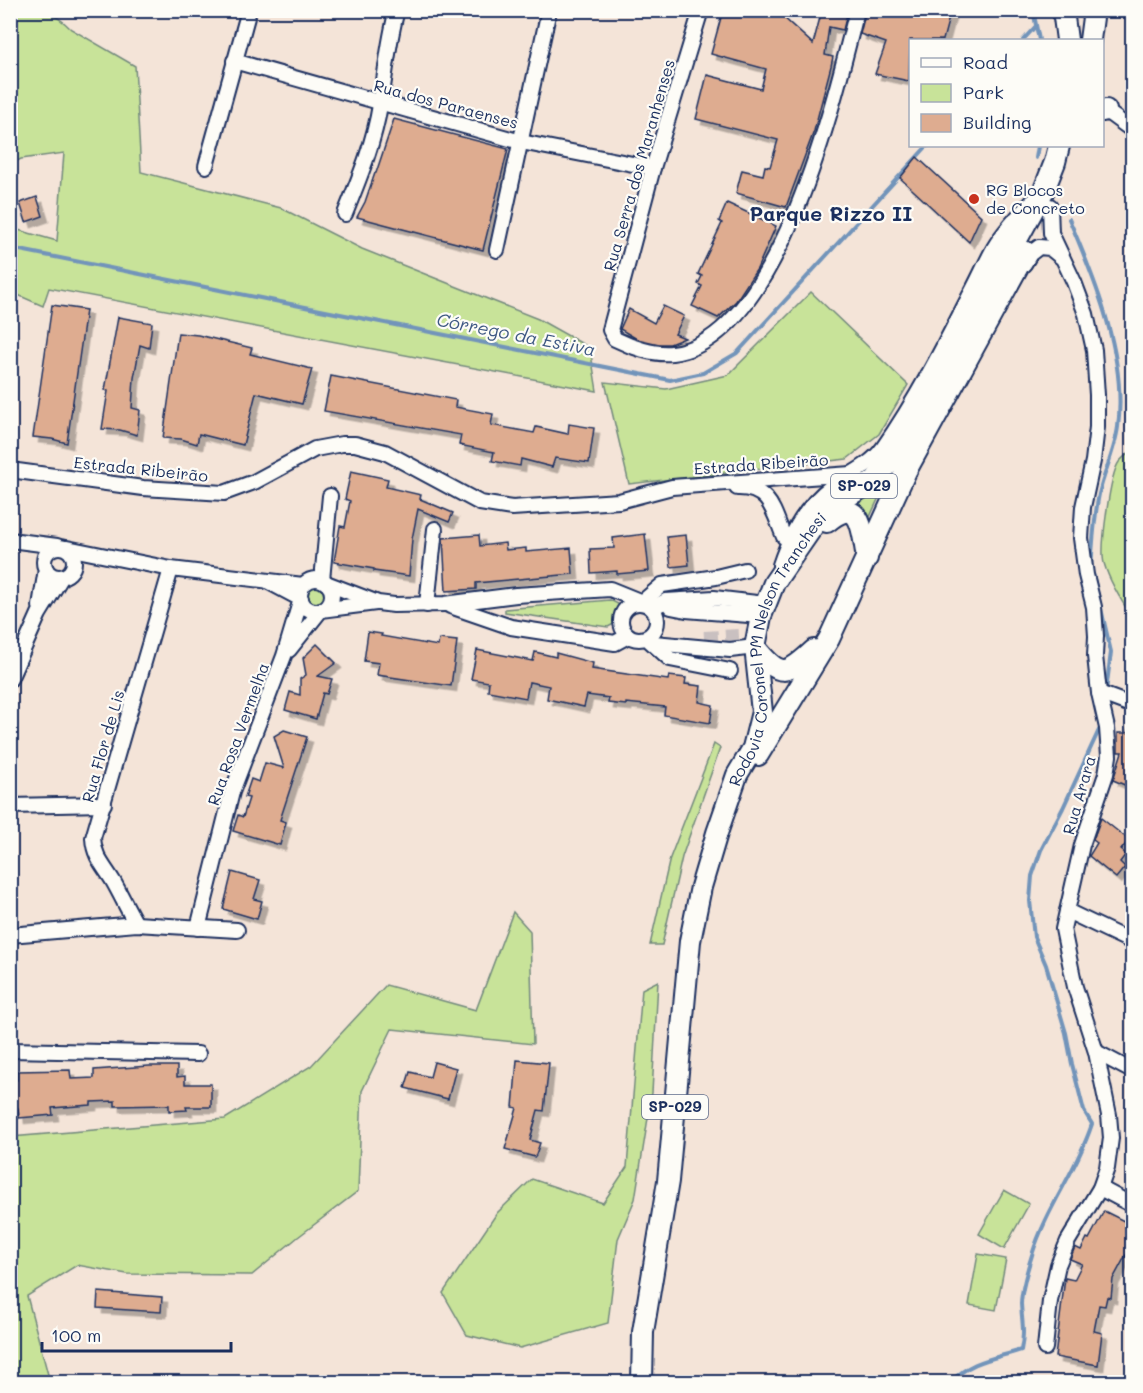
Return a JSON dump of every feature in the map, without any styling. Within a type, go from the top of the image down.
[{"type":"highway","points":[[1063,10],[1067,39]]},
{"type":"highway","points":[[1090,39],[1094,10]]},
{"type":"highway","name":"Rodovia Coronel PM Nelson Tranchesi","points":[[717,833],[769,734],[829,636],[906,471],[995,309],[1047,198],[1059,147]]},
{"type":"highway","name":"Rodovia Coronel PM Nelson Tranchesi","points":[[642,1383],[643,1332],[668,1181],[690,941],[701,887],[717,833],[737,775],[753,748],[762,712],[755,647],[763,610],[790,543],[832,506],[874,480],[900,450],[1069,162],[1072,147]]},
{"type":"highway","name":"SP-029","points":[[790,543],[818,529],[840,511],[846,510],[853,513],[859,520],[867,558]]},
{"type":"highway","name":"SP-029","points":[[755,647],[775,668],[789,670],[829,636]]},
{"type":"street","points":[[206,166],[249,10]]},
{"type":"street","points":[[345,214],[364,168],[381,104],[386,58],[398,10]]},
{"type":"street","points":[[497,250],[549,10]]},
{"type":"street","name":"Rua Serra dos Maranhenses","points":[[701,10],[653,168],[611,328],[613,336],[621,342],[652,352],[671,353],[690,349],[712,336],[740,311],[767,272],[796,210],[832,112],[857,10]]},
{"type":"street","name":"Rua dos Paraenses","points":[[234,61],[521,142],[653,168]]},
{"type":"street","points":[[1105,109],[1132,130]]},
{"type":"street","name":"Rua Arara","points":[[1045,1348],[1050,1301],[1058,1265],[1068,1241],[1100,1188],[1107,1168],[1111,1137],[1109,1115],[1096,1052],[1076,987],[1063,929],[1082,845],[1106,774],[1109,756],[1107,728],[1099,693],[1095,656],[1094,607],[1086,575],[1081,538],[1083,507],[1093,461],[1097,427],[1094,350],[1086,314],[1051,233],[1047,198]]},
{"type":"street","name":"SP-029","points":[[790,543],[792,518],[802,504],[813,494],[831,487],[869,464],[882,450],[921,387],[994,248],[1016,218],[1047,198]]},
{"type":"street","name":"Rodovia Coronel PM Nelson Tranchesi","points":[[995,309],[1034,250],[1043,246],[1050,248],[1061,257]]},
{"type":"street","name":"Estrada Ribeirão","points":[[10,470],[143,488],[224,493],[254,482],[315,449],[342,444],[369,447],[385,452],[470,498],[498,507],[512,508],[620,501],[672,487],[852,474]]},
{"type":"street","name":"Estrada Ribeirão","points":[[672,487],[756,490],[770,502],[790,543]]},
{"type":"street","name":"SP-029","points":[[775,578],[797,525],[831,487]]},
{"type":"street","points":[[321,610],[326,607],[331,598],[331,592],[324,582],[330,496]]},
{"type":"street","points":[[427,605],[435,529]]},
{"type":"street","points":[[15,541],[62,547],[171,569],[303,585],[311,580],[324,582],[378,603],[394,605],[445,604],[516,595],[610,589],[647,605],[658,619],[658,625],[651,635],[640,639],[628,636],[615,643],[511,627],[445,604]]},
{"type":"street","points":[[15,541],[45,563],[52,576],[61,578]]},
{"type":"street","points":[[39,614],[47,552],[62,547],[72,553],[73,568]]},
{"type":"street","points":[[10,679],[39,614],[61,578],[73,568],[103,556]]},
{"type":"street","name":"Rua Flor de Lis","points":[[136,924],[111,878],[100,863],[93,838],[171,569]]},
{"type":"street","points":[[647,605],[662,585],[745,570]]},
{"type":"street","points":[[269,582],[301,599]]},
{"type":"street","points":[[303,585],[301,599],[310,610],[378,603]]},
{"type":"street","points":[[628,636],[622,626],[622,614],[630,605],[714,598],[763,610]]},
{"type":"street","name":"Rua Rosa Vermelha","points":[[198,928],[232,792],[284,656],[301,599]]},
{"type":"street","name":"Rua Rosa Vermelha","points":[[284,656],[321,610]]},
{"type":"street","points":[[649,639],[659,636],[704,638]]},
{"type":"street","points":[[649,639],[654,643],[730,650],[755,647]]},
{"type":"street","points":[[649,639],[670,659],[730,671]]},
{"type":"street","points":[[1099,693],[1130,707]]},
{"type":"street","points":[[10,806],[104,804]]},
{"type":"street","points":[[1067,911],[1132,942]]},
{"type":"street","points":[[10,935],[136,924],[237,930]]},
{"type":"street","points":[[10,1050],[198,1054]]},
{"type":"street","points":[[1096,1052],[1132,1071]]},
{"type":"street","points":[[1100,1188],[1132,1205]]},
{"type":"green space","points":[[11,10],[36,10],[57,17],[71,29],[135,66],[141,172],[281,208],[362,249],[538,319],[590,348],[597,391],[49,288],[43,306],[11,292],[11,228],[57,241],[64,153],[21,159],[11,164]]},
{"type":"green space","points":[[811,292],[908,385],[879,434],[847,459],[629,484],[605,382],[666,389],[728,375]]},
{"type":"green space","points":[[1132,450],[1132,617],[1109,576],[1104,563],[1103,543],[1112,481],[1119,462]]},
{"type":"green space","points":[[886,482],[868,521],[844,505]]},
{"type":"green space","points":[[316,584],[324,587],[327,595],[324,603],[316,606],[308,603],[305,595],[308,587]]},
{"type":"green space","points":[[610,600],[618,604],[620,612],[615,623],[608,627],[505,612],[505,609]]},
{"type":"green space","points":[[714,744],[720,748],[682,857],[662,945],[650,945],[670,858]]},
{"type":"green space","points":[[513,912],[530,931],[533,1044],[392,1029],[362,1091],[358,1191],[252,1275],[127,1274],[77,1265],[27,1296],[50,1382],[11,1382],[11,1137],[225,1119],[311,1066],[386,985],[476,1010]]},
{"type":"green space","points":[[658,981],[652,1093],[635,1199],[618,1239],[608,1323],[520,1348],[467,1335],[443,1293],[497,1213],[532,1179],[603,1203],[627,1167],[642,989]]},
{"type":"green space","points":[[1004,1190],[1029,1204],[1004,1249],[979,1234]]},
{"type":"green space","points":[[978,1254],[1006,1259],[996,1310],[969,1305]]},
{"type":"building","points":[[723,10],[780,10],[778,16],[783,17],[813,44],[822,10],[848,10],[843,30],[829,27],[825,55],[833,57],[831,66],[814,131],[786,207],[736,193],[742,170],[763,175],[765,166],[770,167],[778,140],[696,119],[707,75],[761,89],[766,69],[711,54]]},
{"type":"building","points":[[866,10],[951,10],[943,39],[909,39],[909,81],[875,74],[886,43],[860,34]]},
{"type":"building","points":[[394,119],[508,149],[483,250],[357,217],[376,173]]},
{"type":"building","points":[[917,157],[981,216],[969,242],[900,178]]},
{"type":"building","points":[[37,197],[43,216],[26,222],[20,203]]},
{"type":"building","points":[[727,203],[776,226],[757,269],[736,301],[718,318],[692,306],[702,286],[698,284],[702,276],[698,274],[722,223],[719,221]]},
{"type":"building","points":[[52,305],[86,310],[67,443],[33,437]]},
{"type":"building","points":[[663,306],[684,316],[675,334],[685,338],[670,344],[659,344],[637,339],[620,329],[629,309],[654,323]]},
{"type":"building","points":[[118,317],[152,323],[149,348],[140,345],[134,378],[132,408],[140,410],[137,435],[120,430],[102,429],[108,391],[105,390]]},
{"type":"building","points":[[178,333],[198,335],[252,348],[250,354],[312,369],[302,404],[256,393],[243,445],[199,434],[197,444],[181,439],[163,438]]},
{"type":"building","points":[[331,376],[456,400],[455,407],[493,414],[491,425],[534,433],[536,427],[568,434],[569,424],[594,428],[589,463],[555,458],[552,467],[521,459],[520,466],[492,461],[494,452],[459,445],[461,435],[324,411]]},
{"type":"building","points":[[351,471],[388,479],[386,487],[421,495],[420,499],[453,513],[449,522],[418,509],[412,539],[409,576],[334,562],[340,526],[345,527],[350,501],[345,499]]},
{"type":"building","points":[[645,534],[649,571],[617,574],[617,571],[591,573],[590,549],[614,548],[613,538]]},
{"type":"building","points":[[479,535],[480,546],[505,543],[506,550],[526,548],[526,552],[571,548],[573,574],[476,583],[476,589],[446,591],[443,538]]},
{"type":"building","points":[[686,535],[689,565],[671,567],[667,537]]},
{"type":"building","points":[[368,632],[438,646],[439,639],[457,641],[451,686],[377,675],[379,663],[364,661]]},
{"type":"building","points":[[317,644],[336,663],[318,676],[332,679],[327,694],[323,693],[316,719],[285,710],[290,692],[300,695],[300,679],[306,675],[303,658]]},
{"type":"building","points":[[477,650],[533,661],[535,652],[556,657],[556,653],[593,663],[592,669],[668,680],[669,676],[686,678],[685,684],[701,686],[699,702],[713,705],[710,723],[664,715],[665,707],[608,703],[609,698],[587,695],[584,707],[547,699],[549,686],[529,682],[526,698],[488,691],[489,682],[471,679]]},
{"type":"building","points":[[1132,724],[1132,788],[1113,780],[1122,752],[1118,752],[1118,733],[1127,733]]},
{"type":"building","points":[[284,730],[307,737],[280,820],[286,822],[280,845],[233,831],[238,815],[243,817],[249,798],[245,797],[251,779],[259,782],[265,763],[284,768],[274,736]]},
{"type":"building","points":[[1101,818],[1129,840],[1121,850],[1126,854],[1120,862],[1125,867],[1116,878],[1089,856],[1097,843],[1093,840]]},
{"type":"building","points":[[232,872],[260,880],[254,899],[262,901],[257,919],[223,909]]},
{"type":"building","points":[[517,1060],[549,1063],[544,1111],[538,1110],[530,1140],[540,1143],[535,1157],[505,1149],[517,1108],[513,1107]]},
{"type":"building","points":[[434,1062],[456,1068],[448,1099],[405,1088],[410,1072],[430,1077]]},
{"type":"building","points":[[177,1066],[177,1077],[185,1076],[185,1084],[211,1084],[211,1107],[186,1107],[187,1110],[169,1111],[169,1105],[115,1106],[115,1101],[91,1102],[91,1105],[52,1108],[53,1115],[19,1118],[18,1108],[10,1109],[10,1080],[17,1080],[17,1071],[70,1070],[71,1079],[94,1078],[94,1070]]},
{"type":"building","points":[[1104,1211],[1132,1225],[1132,1258],[1126,1255],[1113,1279],[1111,1298],[1107,1297],[1105,1306],[1099,1305],[1094,1331],[1102,1333],[1098,1365],[1055,1357],[1065,1278],[1074,1280],[1082,1264],[1070,1259],[1075,1247],[1081,1250],[1087,1238],[1089,1239]]},
{"type":"building","points":[[98,1292],[162,1297],[161,1312],[97,1308]]},
{"type":"waterway","name":"Córrego da Estiva","points":[[1033,10],[1039,39]]},
{"type":"waterway","name":"Córrego da Estiva","points":[[1024,39],[1035,27]]},
{"type":"waterway","name":"Córrego da Estiva","points":[[10,248],[670,380],[703,373],[737,353],[926,147]]},
{"type":"waterway","points":[[1036,158],[1038,147]]},
{"type":"waterway","points":[[1069,219],[1099,294],[1107,321],[1114,347],[1120,401],[1118,427],[1099,494],[1091,567]]},
{"type":"waterway","points":[[1093,574],[1111,652],[1106,691]]},
{"type":"waterway","points":[[951,1382],[975,1365],[1021,1350],[1023,1332],[1021,1299],[1030,1260],[1045,1222],[1086,1141],[1092,1124],[1084,1111],[1066,1033],[1046,965],[1034,937],[1030,901],[1032,876],[1041,850],[1099,730]]},
{"type":"tunnel","points":[[704,638],[757,635]]},
{"type":"place","name":"RG Blocos de Concreto","points":[[974,199]]},
{"type":"district","name":"Parque Rizzo II","points":[[831,214]]}]
